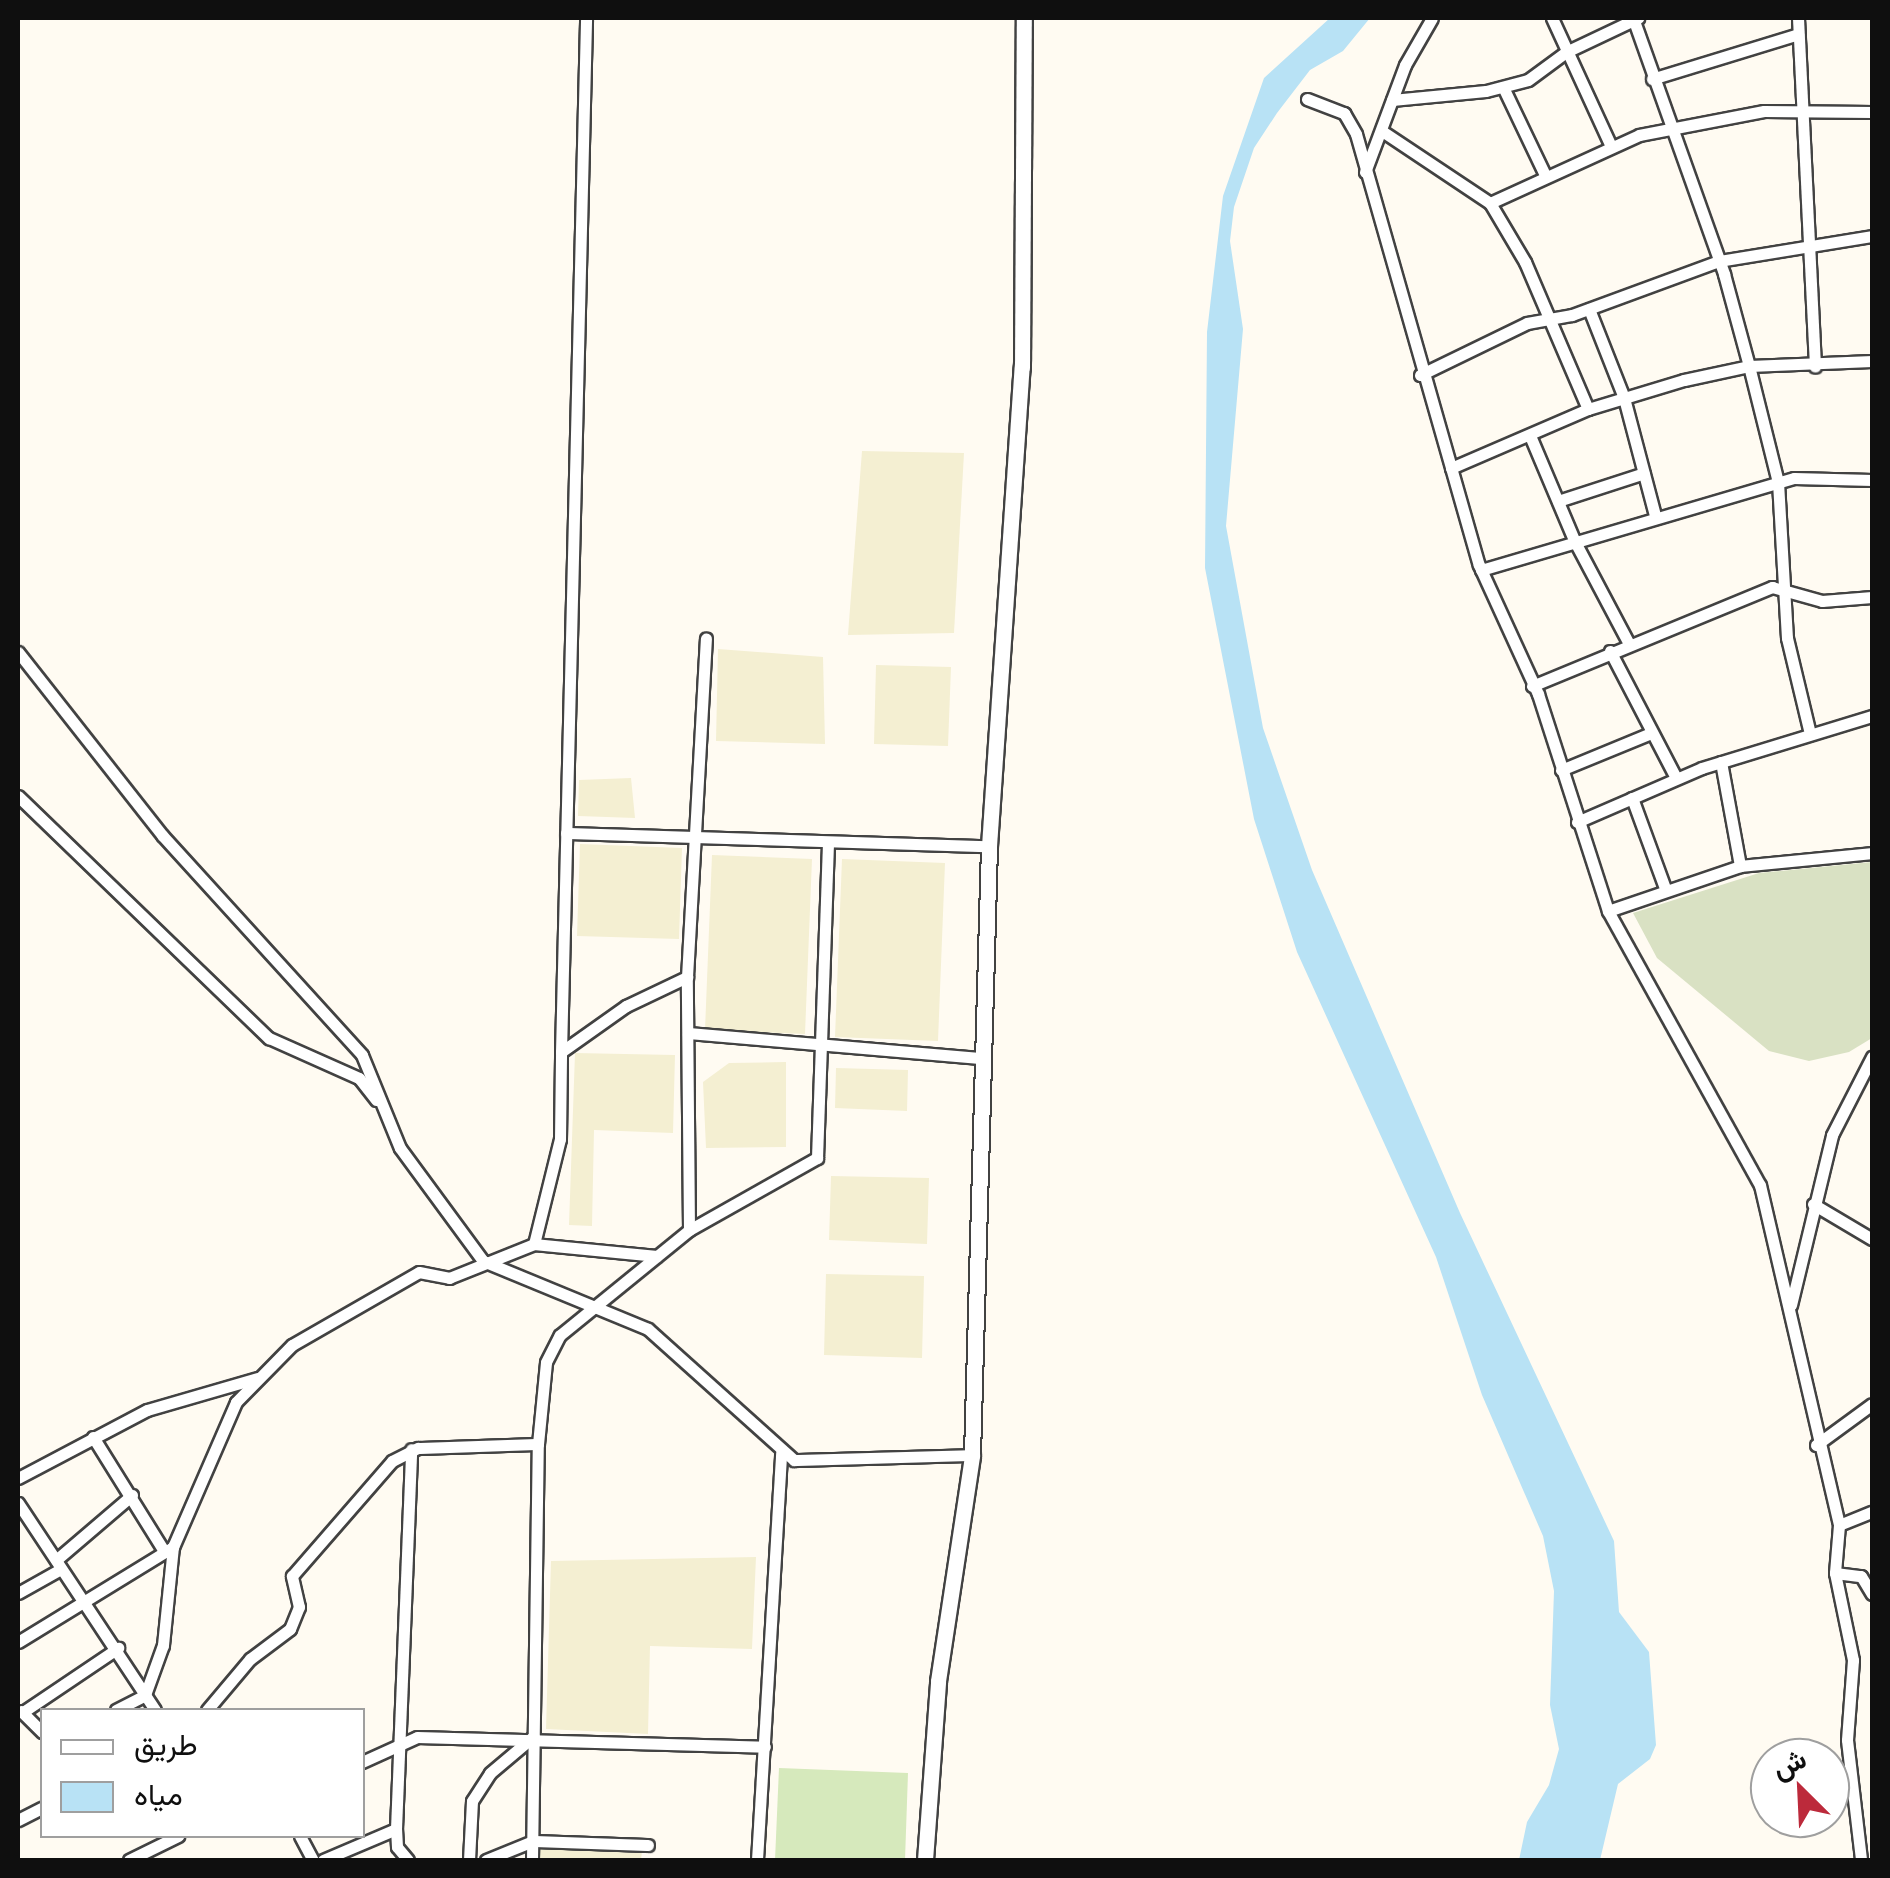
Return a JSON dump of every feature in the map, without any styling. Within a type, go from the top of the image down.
[{"type":"street","points":[[534,1244],[560,1139],[586,18]]},
{"type":"street","points":[[925,1860],[938,1681],[972,1455],[980,1058],[989,846],[1022,367],[1024,18]]},
{"type":"street","points":[[1365,172],[1392,100],[1432,18]]},
{"type":"street","points":[[1552,18],[1611,146]]},
{"type":"street","points":[[1392,100],[1504,86],[1542,72],[1566,52],[1635,18],[1652,80],[1720,261],[1778,482],[1788,591],[1788,638],[1810,734]]},
{"type":"street","points":[[1798,18],[1814,368]]},
{"type":"street","points":[[1652,80],[1798,34]]},
{"type":"street","points":[[1504,86],[1546,175]]},
{"type":"street","points":[[1307,99],[1344,113],[1365,172],[1420,375],[1480,570],[1532,686],[1608,910],[1740,1141],[1760,1184],[1790,1309],[1816,1446],[1839,1525],[1835,1573],[1853,1660],[1846,1740],[1861,1860]]},
{"type":"street","points":[[1490,203],[1611,146],[1735,116],[1802,111],[1872,112]]},
{"type":"street","points":[[1382,131],[1490,203],[1588,408]]},
{"type":"street","points":[[1420,375],[1527,323],[1589,309],[1720,261],[1808,242],[1872,236]]},
{"type":"street","points":[[1589,309],[1624,398],[1655,515]]},
{"type":"street","points":[[1451,468],[1531,438],[1588,408],[1749,366],[1814,368],[1872,362]]},
{"type":"street","points":[[1531,438],[1574,540],[1629,644]]},
{"type":"street","points":[[1558,501],[1644,473]]},
{"type":"street","points":[[1480,570],[1655,515],[1778,482],[1872,480]]},
{"type":"street","points":[[1532,686],[1763,590],[1788,591],[1822,601],[1872,597]]},
{"type":"street","points":[[688,1230],[687,977],[706,640]]},
{"type":"street","points":[[1610,651],[1676,778]]},
{"type":"street","points":[[18,652],[162,835],[362,1055],[400,1148],[483,1261],[595,1304],[672,1348],[781,1454],[808,1460],[972,1455]]},
{"type":"street","points":[[1577,822],[1720,762],[1872,716]]},
{"type":"street","points":[[1561,770],[1651,733]]},
{"type":"street","points":[[1720,762],[1740,866]]},
{"type":"street","points":[[18,796],[269,1038],[358,1078],[385,1110]]},
{"type":"street","points":[[1632,798],[1665,888]]},
{"type":"street","points":[[566,833],[989,846]]},
{"type":"street","points":[[532,1860],[538,1444],[552,1345],[595,1304],[688,1230],[817,1158],[828,843]]},
{"type":"street","points":[[1608,910],[1740,866],[1872,854]]},
{"type":"street","points":[[561,1052],[626,1006],[687,977]]},
{"type":"street","points":[[688,1033],[818,1049],[980,1058]]},
{"type":"street","points":[[1790,1309],[1813,1204],[1840,1114],[1872,1057]]},
{"type":"street","points":[[1813,1204],[1872,1239]]},
{"type":"street","points":[[120,1708],[145,1694],[164,1644],[168,1549],[236,1402],[292,1345],[419,1272],[449,1278],[483,1261],[534,1244],[656,1256]]},
{"type":"street","points":[[18,1478],[147,1410],[257,1378]]},
{"type":"street","points":[[1816,1446],[1872,1404]]},
{"type":"street","points":[[93,1437],[168,1549]]},
{"type":"street","points":[[209,1708],[250,1659],[298,1619],[292,1576],[392,1461],[411,1449],[538,1444]]},
{"type":"street","points":[[408,1860],[397,1846],[396,1829],[404,1744],[411,1449]]},
{"type":"street","points":[[757,1860],[781,1454]]},
{"type":"street","points":[[18,1592],[58,1565],[132,1495]]},
{"type":"street","points":[[18,1503],[80,1603],[118,1648],[154,1708]]},
{"type":"street","points":[[1839,1525],[1872,1512]]},
{"type":"street","points":[[18,1642],[168,1549]]},
{"type":"street","points":[[1835,1573],[1860,1576],[1872,1594]]},
{"type":"street","points":[[40,1730],[20,1711],[118,1648]]},
{"type":"street","points":[[469,1860],[472,1802],[490,1773],[534,1736]]},
{"type":"street","points":[[365,1761],[417,1738],[534,1736],[765,1747]]},
{"type":"street","points":[[323,1860],[396,1829]]},
{"type":"street","points":[[129,1860],[172,1838]]},
{"type":"street","points":[[301,1838],[313,1860]]},
{"type":"street","points":[[486,1860],[533,1841],[648,1845]]},
{"type":"shaded area","points":[[862,451],[964,453],[954,633],[848,635]]},
{"type":"shaded area","points":[[718,649],[823,657],[825,744],[716,741]]},
{"type":"shaded area","points":[[876,665],[951,667],[948,746],[874,744]]},
{"type":"shaded area","points":[[631,778],[635,818],[578,816],[579,780]]},
{"type":"shaded area","points":[[580,844],[682,848],[679,939],[577,936]]},
{"type":"shaded area","points":[[712,855],[812,859],[805,1034],[705,1030]]},
{"type":"shaded area","points":[[842,859],[945,863],[938,1041],[835,1037]]},
{"type":"shaded area","points":[[575,1053],[675,1055],[673,1133],[594,1130],[592,1226],[569,1225]]},
{"type":"shaded area","points":[[786,1062],[786,1147],[706,1148],[703,1082],[729,1063]]},
{"type":"shaded area","points":[[836,1068],[908,1070],[907,1111],[835,1108]]},
{"type":"shaded area","points":[[831,1176],[929,1178],[927,1244],[829,1240]]},
{"type":"shaded area","points":[[826,1274],[924,1276],[922,1358],[824,1355]]},
{"type":"shaded area","points":[[756,1557],[752,1649],[650,1646],[648,1734],[546,1729],[551,1561]]},
{"type":"shaded area","points":[[540,1847],[642,1851],[641,1860],[539,1860]]},
{"type":"green space","points":[[1872,862],[1872,1038],[1849,1052],[1809,1061],[1769,1051],[1657,958],[1633,913],[1759,873]]},
{"type":"green space","points":[[779,1768],[908,1773],[905,1860],[775,1860]]},
{"type":"water","points":[[1330,18],[1370,18],[1343,51],[1310,70],[1277,113],[1254,148],[1234,207],[1230,241],[1243,329],[1226,526],[1263,728],[1312,870],[1460,1213],[1614,1541],[1619,1612],[1649,1652],[1656,1745],[1650,1759],[1618,1784],[1600,1860],[1519,1860],[1527,1822],[1549,1785],[1559,1749],[1550,1705],[1554,1591],[1543,1536],[1482,1395],[1436,1257],[1297,952],[1254,819],[1205,568],[1207,332],[1223,196],[1264,78]]}]
